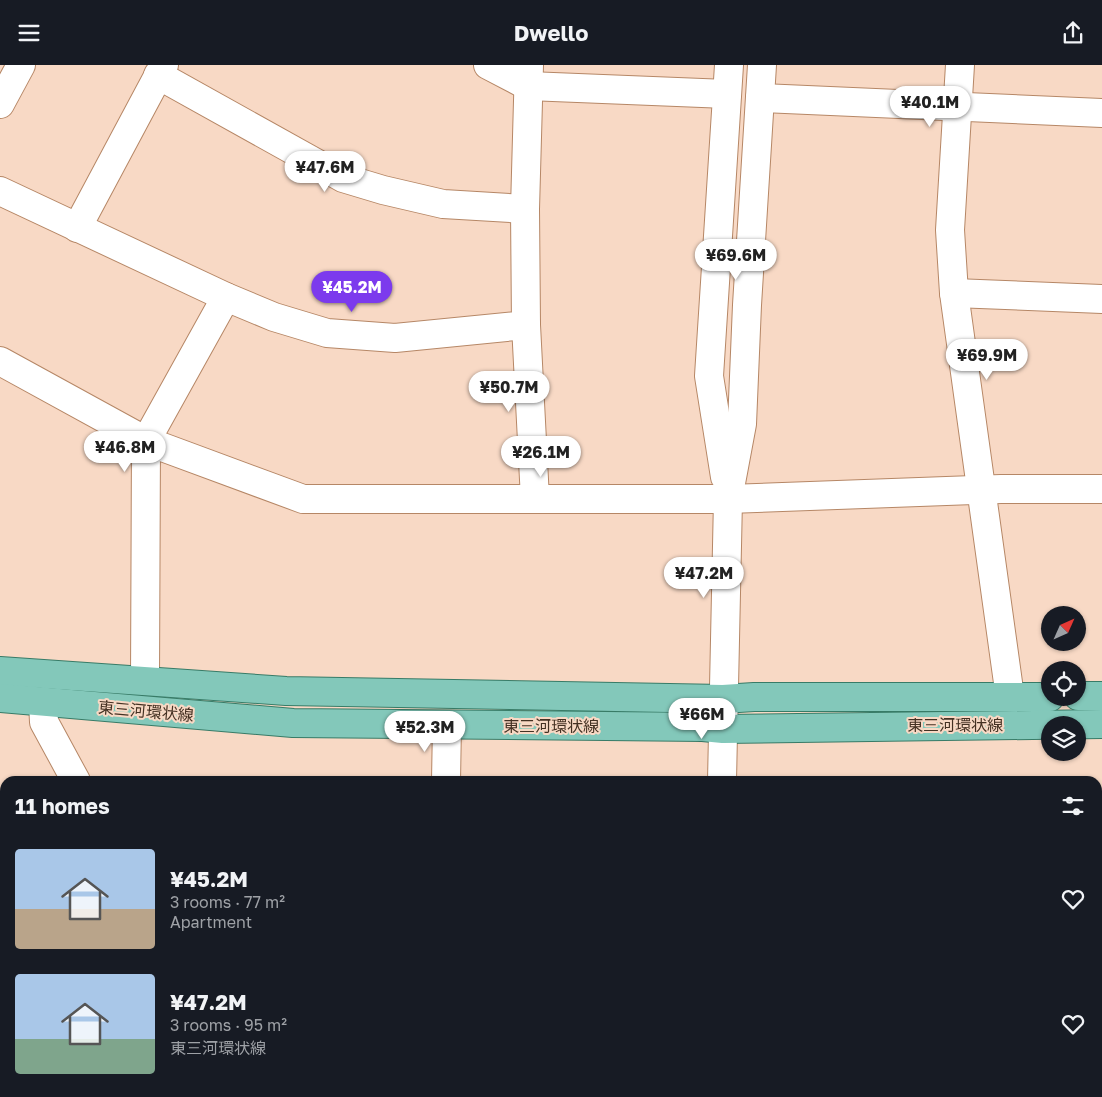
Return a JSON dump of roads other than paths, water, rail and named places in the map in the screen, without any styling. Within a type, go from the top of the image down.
[{"type":"main road","name":"東三河環状線","points":[[0,671],[286,691],[723,699],[754,697],[1041,697]]},
{"type":"main road","points":[[1086,696],[1102,696]]},
{"type":"main road","name":"東三河環状線","points":[[0,698],[293,723],[703,727],[723,729],[1102,724]]},
{"type":"street","points":[[0,104],[21,65]]},
{"type":"street","points":[[488,65],[528,76],[728,94]]},
{"type":"street","points":[[728,499],[709,376],[729,65]]},
{"type":"street","points":[[722,776],[728,499],[742,423],[762,65]]},
{"type":"street","points":[[960,65],[950,230],[954,293],[1010,697]]},
{"type":"street","points":[[77,228],[161,70],[342,178],[382,190],[443,203],[525,209]]},
{"type":"street","points":[[528,76],[525,209],[526,325],[535,499]]},
{"type":"street","points":[[760,98],[1102,113]]},
{"type":"street","points":[[0,191],[226,297],[274,317],[327,333],[395,338],[526,325]]},
{"type":"street","points":[[954,293],[1102,299]]},
{"type":"street","points":[[146,681],[146,441],[226,297]]},
{"type":"street","points":[[0,361],[146,441],[303,499],[728,499],[980,490],[1102,489]]},
{"type":"street","points":[[43,702],[44,722],[73,776]]},
{"type":"street","points":[[446,776],[447,725]]}]
